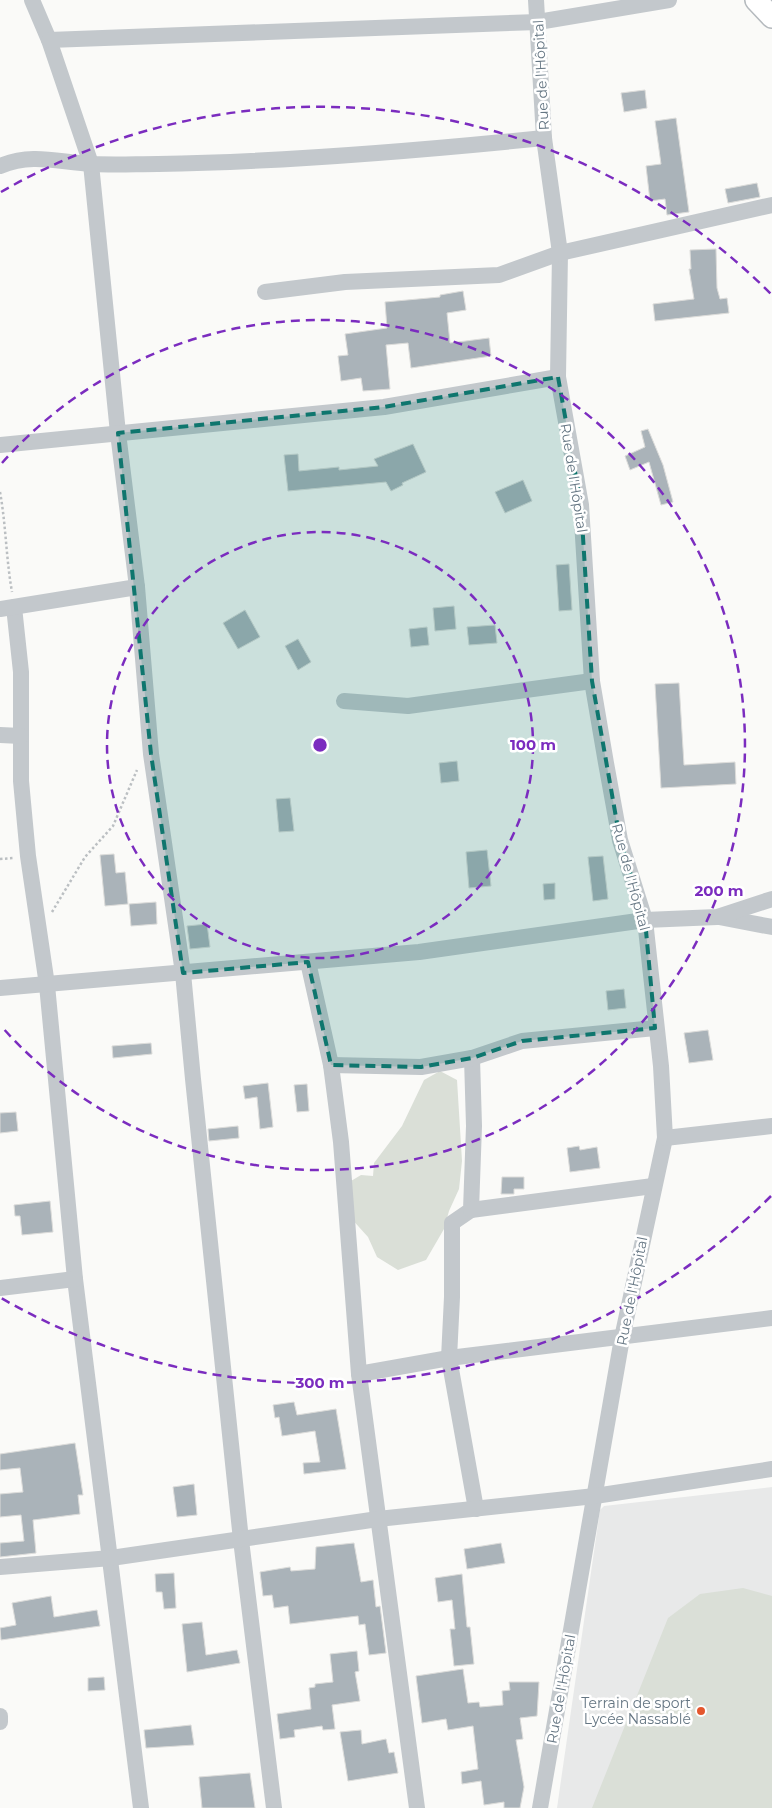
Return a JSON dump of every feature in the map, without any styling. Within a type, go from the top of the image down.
[{"type":"main road","points":[[756,0],[772,18]]},
{"type":"street","points":[[31,0],[49,40],[91,164],[118,432],[136,587],[151,754],[184,972],[241,1540],[274,1808]]},
{"type":"street","name":"Rue de l'Hôpital","points":[[536,0],[544,138],[560,253],[558,377],[581,505],[592,681],[620,840],[645,920],[655,1028],[661,1066],[665,1138],[653,1186],[622,1338],[540,1808]]},
{"type":"street","points":[[49,40],[538,22],[669,0]]},
{"type":"street","points":[[0,166],[25,159],[48,158],[91,164],[222,162],[385,153],[544,138]]},
{"type":"street","points":[[265,292],[345,282],[498,275],[560,253],[772,205]]},
{"type":"street","points":[[0,445],[384,407],[558,377]]},
{"type":"street","points":[[136,587],[7,608],[21,672],[21,781],[47,985],[75,1279],[141,1808]]},
{"type":"street","points":[[344,701],[408,706],[592,681]]},
{"type":"street","points":[[0,735],[21,736]]},
{"type":"street","points":[[717,917],[772,899]]},
{"type":"street","points":[[0,988],[419,952],[645,920],[717,917],[772,927]]},
{"type":"street","points":[[308,962],[331,1065],[341,1142],[358,1374],[417,1808]]},
{"type":"street","points":[[331,1065],[421,1067],[472,1058],[522,1041],[655,1028]]},
{"type":"street","points":[[471,1210],[474,1126],[472,1058]]},
{"type":"street","points":[[665,1138],[772,1126]]},
{"type":"street","points":[[476,1508],[449,1358],[452,1297],[452,1223],[471,1210],[653,1186]]},
{"type":"street","points":[[0,1288],[75,1279]]},
{"type":"street","points":[[358,1374],[449,1358],[772,1318]]},
{"type":"street","points":[[0,1567],[111,1558],[378,1519],[595,1496],[772,1470]]},
{"type":"street","points":[[0,1716],[0,1722]]},
{"type":"path","points":[[0,492],[5,517],[7,608]]},
{"type":"path","points":[[39,932],[86,857],[113,826],[136,771],[151,754]]},
{"type":"highlighted area","points":[[558,377],[581,505],[592,681],[620,840],[645,920],[655,1028],[522,1041],[472,1058],[421,1067],[331,1065],[308,962],[183,973],[151,754],[118,433],[384,407]]},
{"type":"shaded area","points":[[440,1071],[457,1080],[462,1161],[459,1189],[449,1211],[444,1229],[426,1260],[398,1270],[377,1257],[368,1237],[350,1217],[351,1181],[361,1175],[373,1176],[374,1163],[402,1126],[424,1080]]},
{"type":"shaded area","points":[[772,1487],[772,1808],[557,1808],[600,1510],[604,1506]]},
{"type":"shaded area","name":"Terrain de sport Lycée Nassablé","points":[[743,1588],[772,1596],[772,1808],[592,1808],[668,1618],[700,1594]]},
{"type":"building","points":[[645,90],[647,108],[624,112],[621,93]]},
{"type":"building","points":[[676,118],[689,212],[667,215],[665,199],[650,201],[646,166],[661,164],[655,121]]},
{"type":"building","points":[[757,183],[760,197],[728,203],[725,189]]},
{"type":"building","points":[[716,249],[717,288],[720,299],[727,298],[729,313],[655,321],[653,304],[694,299],[689,269],[691,269],[690,250]]},
{"type":"building","points":[[463,291],[466,310],[447,313],[450,343],[489,338],[491,356],[411,368],[408,343],[386,345],[390,389],[363,391],[361,378],[341,381],[338,356],[348,355],[345,334],[387,328],[385,302],[440,297],[440,295]]},
{"type":"building","points":[[648,429],[663,465],[673,502],[661,505],[649,462],[630,470],[625,456],[645,447],[641,431]]},
{"type":"building","points":[[413,444],[426,472],[402,483],[403,485],[391,491],[386,482],[288,491],[284,455],[298,454],[299,471],[339,467],[339,470],[378,466],[374,459]]},
{"type":"building","points":[[523,480],[532,501],[505,513],[495,492]]},
{"type":"building","points":[[569,564],[572,610],[559,611],[556,565]]},
{"type":"building","points":[[454,606],[456,629],[435,631],[433,608]]},
{"type":"building","points":[[245,610],[260,637],[238,649],[223,623]]},
{"type":"building","points":[[495,625],[497,643],[469,645],[467,627]]},
{"type":"building","points":[[427,627],[429,645],[411,647],[409,629]]},
{"type":"building","points":[[298,639],[311,662],[298,670],[285,646]]},
{"type":"building","points":[[679,683],[684,765],[735,762],[736,784],[661,788],[655,684]]},
{"type":"building","points":[[457,761],[459,781],[441,783],[439,763]]},
{"type":"building","points":[[290,798],[294,831],[279,832],[276,799]]},
{"type":"building","points":[[487,850],[491,886],[469,888],[466,852]]},
{"type":"building","points":[[114,854],[116,873],[125,872],[128,904],[105,906],[100,855]]},
{"type":"building","points":[[603,856],[608,899],[593,901],[588,857]]},
{"type":"building","points":[[555,883],[555,899],[544,900],[543,884]]},
{"type":"building","points":[[156,902],[157,924],[131,926],[129,904]]},
{"type":"building","points":[[207,924],[210,947],[190,949],[187,926]]},
{"type":"building","points":[[624,989],[626,1008],[608,1010],[606,991]]},
{"type":"building","points":[[708,1030],[713,1060],[689,1063],[684,1033]]},
{"type":"building","points":[[151,1043],[152,1054],[113,1058],[112,1046]]},
{"type":"building","points":[[268,1083],[273,1127],[260,1129],[257,1097],[245,1099],[243,1086]]},
{"type":"building","points":[[307,1084],[309,1111],[297,1112],[294,1085]]},
{"type":"building","points":[[16,1112],[18,1131],[0,1133],[0,1113]]},
{"type":"building","points":[[238,1126],[239,1138],[209,1141],[208,1129]]},
{"type":"building","points":[[579,1146],[580,1150],[597,1147],[600,1168],[570,1172],[567,1148]]},
{"type":"building","points":[[502,1177],[524,1177],[524,1189],[514,1189],[514,1194],[501,1194]]},
{"type":"building","points":[[50,1201],[53,1232],[22,1235],[20,1216],[15,1216],[14,1205]]},
{"type":"building","points":[[294,1402],[297,1415],[336,1409],[346,1469],[304,1474],[303,1463],[320,1462],[315,1431],[282,1436],[279,1417],[275,1418],[273,1405]]},
{"type":"building","points":[[75,1443],[83,1495],[78,1495],[80,1514],[33,1520],[36,1553],[0,1557],[0,1543],[24,1541],[21,1515],[0,1517],[0,1494],[23,1492],[20,1468],[0,1470],[0,1454]]},
{"type":"building","points":[[194,1484],[197,1515],[177,1517],[173,1487]]},
{"type":"building","points":[[354,1543],[361,1582],[373,1580],[376,1607],[380,1606],[386,1653],[369,1655],[365,1624],[359,1625],[358,1616],[290,1624],[288,1606],[274,1608],[272,1595],[263,1596],[260,1572],[290,1567],[291,1571],[315,1569],[316,1547]]},
{"type":"building","points":[[501,1543],[505,1563],[467,1569],[464,1549]]},
{"type":"building","points":[[174,1573],[176,1608],[164,1609],[162,1592],[156,1592],[155,1574]]},
{"type":"building","points":[[462,1574],[467,1627],[470,1627],[474,1664],[454,1666],[450,1629],[455,1629],[452,1600],[438,1602],[435,1578]]},
{"type":"building","points":[[51,1596],[54,1617],[97,1610],[100,1626],[1,1640],[0,1628],[16,1625],[12,1603]]},
{"type":"building","points":[[202,1622],[206,1655],[237,1650],[240,1663],[187,1672],[182,1624]]},
{"type":"building","points":[[357,1651],[359,1671],[355,1672],[360,1701],[332,1705],[335,1729],[323,1730],[322,1726],[294,1730],[295,1737],[280,1739],[277,1714],[311,1709],[309,1688],[315,1687],[315,1684],[333,1682],[330,1654]]},
{"type":"building","points":[[463,1669],[468,1703],[479,1702],[480,1707],[503,1705],[502,1691],[510,1690],[509,1682],[539,1682],[537,1716],[520,1718],[523,1739],[516,1740],[524,1787],[520,1808],[504,1808],[504,1802],[484,1805],[481,1781],[462,1784],[461,1772],[478,1769],[473,1726],[448,1730],[446,1719],[422,1723],[416,1676]]},
{"type":"building","points":[[104,1677],[105,1690],[88,1691],[88,1678]]},
{"type":"building","points":[[191,1725],[194,1745],[146,1748],[144,1730]]},
{"type":"building","points":[[361,1730],[362,1744],[386,1739],[389,1753],[394,1752],[398,1773],[348,1781],[340,1732]]},
{"type":"building","points":[[250,1773],[255,1808],[202,1808],[199,1777]]},
{"type":"place","name":"Terrain de sport Lycée Nassablé","points":[[701,1711]]}]
